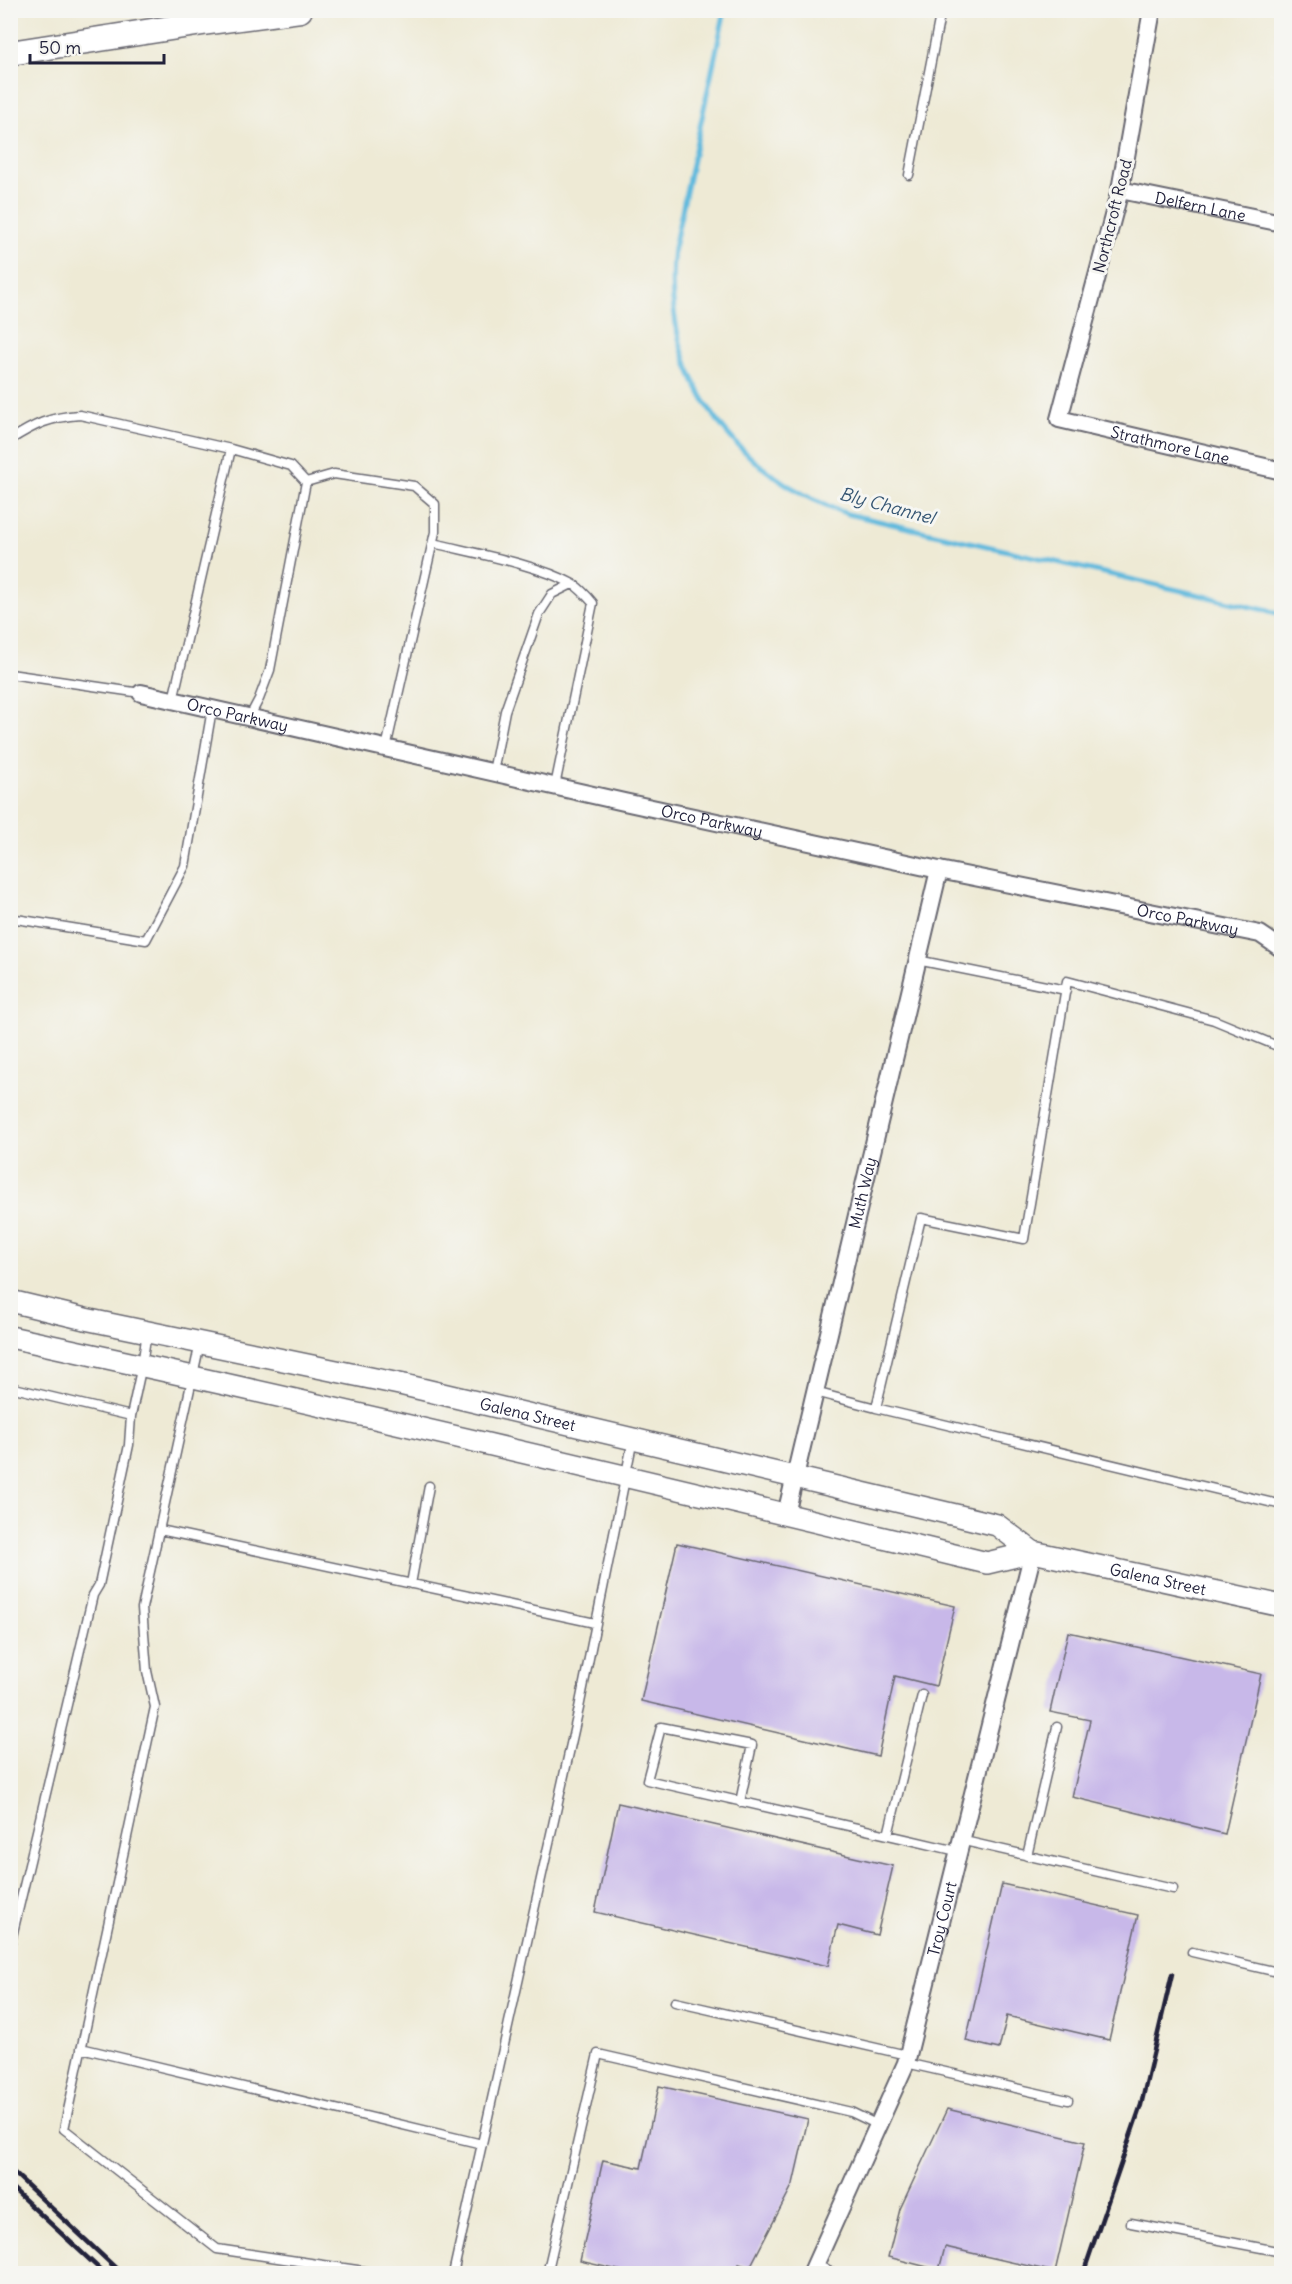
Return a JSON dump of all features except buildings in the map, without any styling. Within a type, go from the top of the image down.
[{"type":"main road","points":[[10,53],[204,17],[300,10]]},
{"type":"street","name":"Northcroft Road","points":[[1059,419],[1120,190],[1152,10]]},
{"type":"street","name":"Delfern Lane","points":[[1120,190],[1281,223]]},
{"type":"street","name":"Strathmore Lane","points":[[1059,419],[1281,471]]},
{"type":"street","name":"Orco Parkway","points":[[141,693],[939,870],[1260,934],[1281,949]]},
{"type":"street","name":"Muth Way","points":[[786,1514],[939,870]]},
{"type":"street","name":"Galena Street","points":[[10,1301],[404,1385],[997,1525],[1033,1552],[1281,1606]]},
{"type":"street","name":"Galena Street","points":[[10,1337],[625,1476],[987,1563],[1033,1552]]},
{"type":"street","name":"Troy Court","points":[[814,2269],[907,2059],[1033,1552]]},
{"type":"lane","points":[[909,175],[941,10]]},
{"type":"lane","points":[[10,440],[34,424],[58,417],[80,415],[231,449],[291,466],[306,482]]},
{"type":"lane","points":[[173,700],[231,449]]},
{"type":"lane","points":[[306,482],[334,474],[414,486],[435,504],[433,543],[386,748]]},
{"type":"lane","points":[[249,718],[270,670],[306,482]]},
{"type":"lane","points":[[433,543],[531,568],[572,584],[586,594],[593,603],[555,786]]},
{"type":"lane","points":[[493,772],[506,711],[539,614],[552,594],[572,584]]},
{"type":"lane","points":[[10,674],[141,693]]},
{"type":"lane","points":[[10,918],[146,940],[185,866],[212,710]]},
{"type":"lane","points":[[917,960],[1066,990]]},
{"type":"lane","points":[[876,1408],[921,1218],[1024,1239],[1067,981],[1214,1020],[1281,1048]]},
{"type":"lane","points":[[10,1945],[93,1595],[99,1585],[129,1445],[131,1416],[147,1332]]},
{"type":"lane","points":[[200,1343],[142,1608],[147,1671],[154,1707],[63,2128],[217,2249],[384,2274]]},
{"type":"lane","points":[[10,1387],[131,1416]]},
{"type":"lane","points":[[816,1392],[1281,1505]]},
{"type":"lane","points":[[453,2274],[579,1708],[633,1439]]},
{"type":"lane","points":[[411,1584],[429,1486]]},
{"type":"lane","points":[[160,1530],[595,1623]]},
{"type":"lane","points":[[888,1835],[922,1695]]},
{"type":"lane","points":[[740,1802],[752,1745],[661,1727],[647,1780],[740,1802],[888,1835],[1027,1856],[1173,1889]]},
{"type":"lane","points":[[1027,1856],[1057,1727]]},
{"type":"lane","points":[[1192,1952],[1281,1973]]},
{"type":"lane","points":[[675,2002],[1068,2100]]},
{"type":"lane","points":[[81,2048],[482,2144]]},
{"type":"lane","points":[[547,2274],[598,2054],[851,2112],[878,2125]]},
{"type":"lane","points":[[1131,2223],[1281,2252]]},
{"type":"lane","points":[[814,2269],[834,2274]]},
{"type":"waterway","name":"Bly Channel","points":[[725,10],[674,248],[673,294],[679,337],[692,377],[712,413],[738,445],[769,473],[806,496],[848,514],[1282,614]]},
{"type":"railway","points":[[1083,2274],[1141,2105],[1172,1974]]},
{"type":"railway","points":[[10,2169],[122,2274]]},
{"type":"railway","points":[[10,2186],[105,2274]]}]
